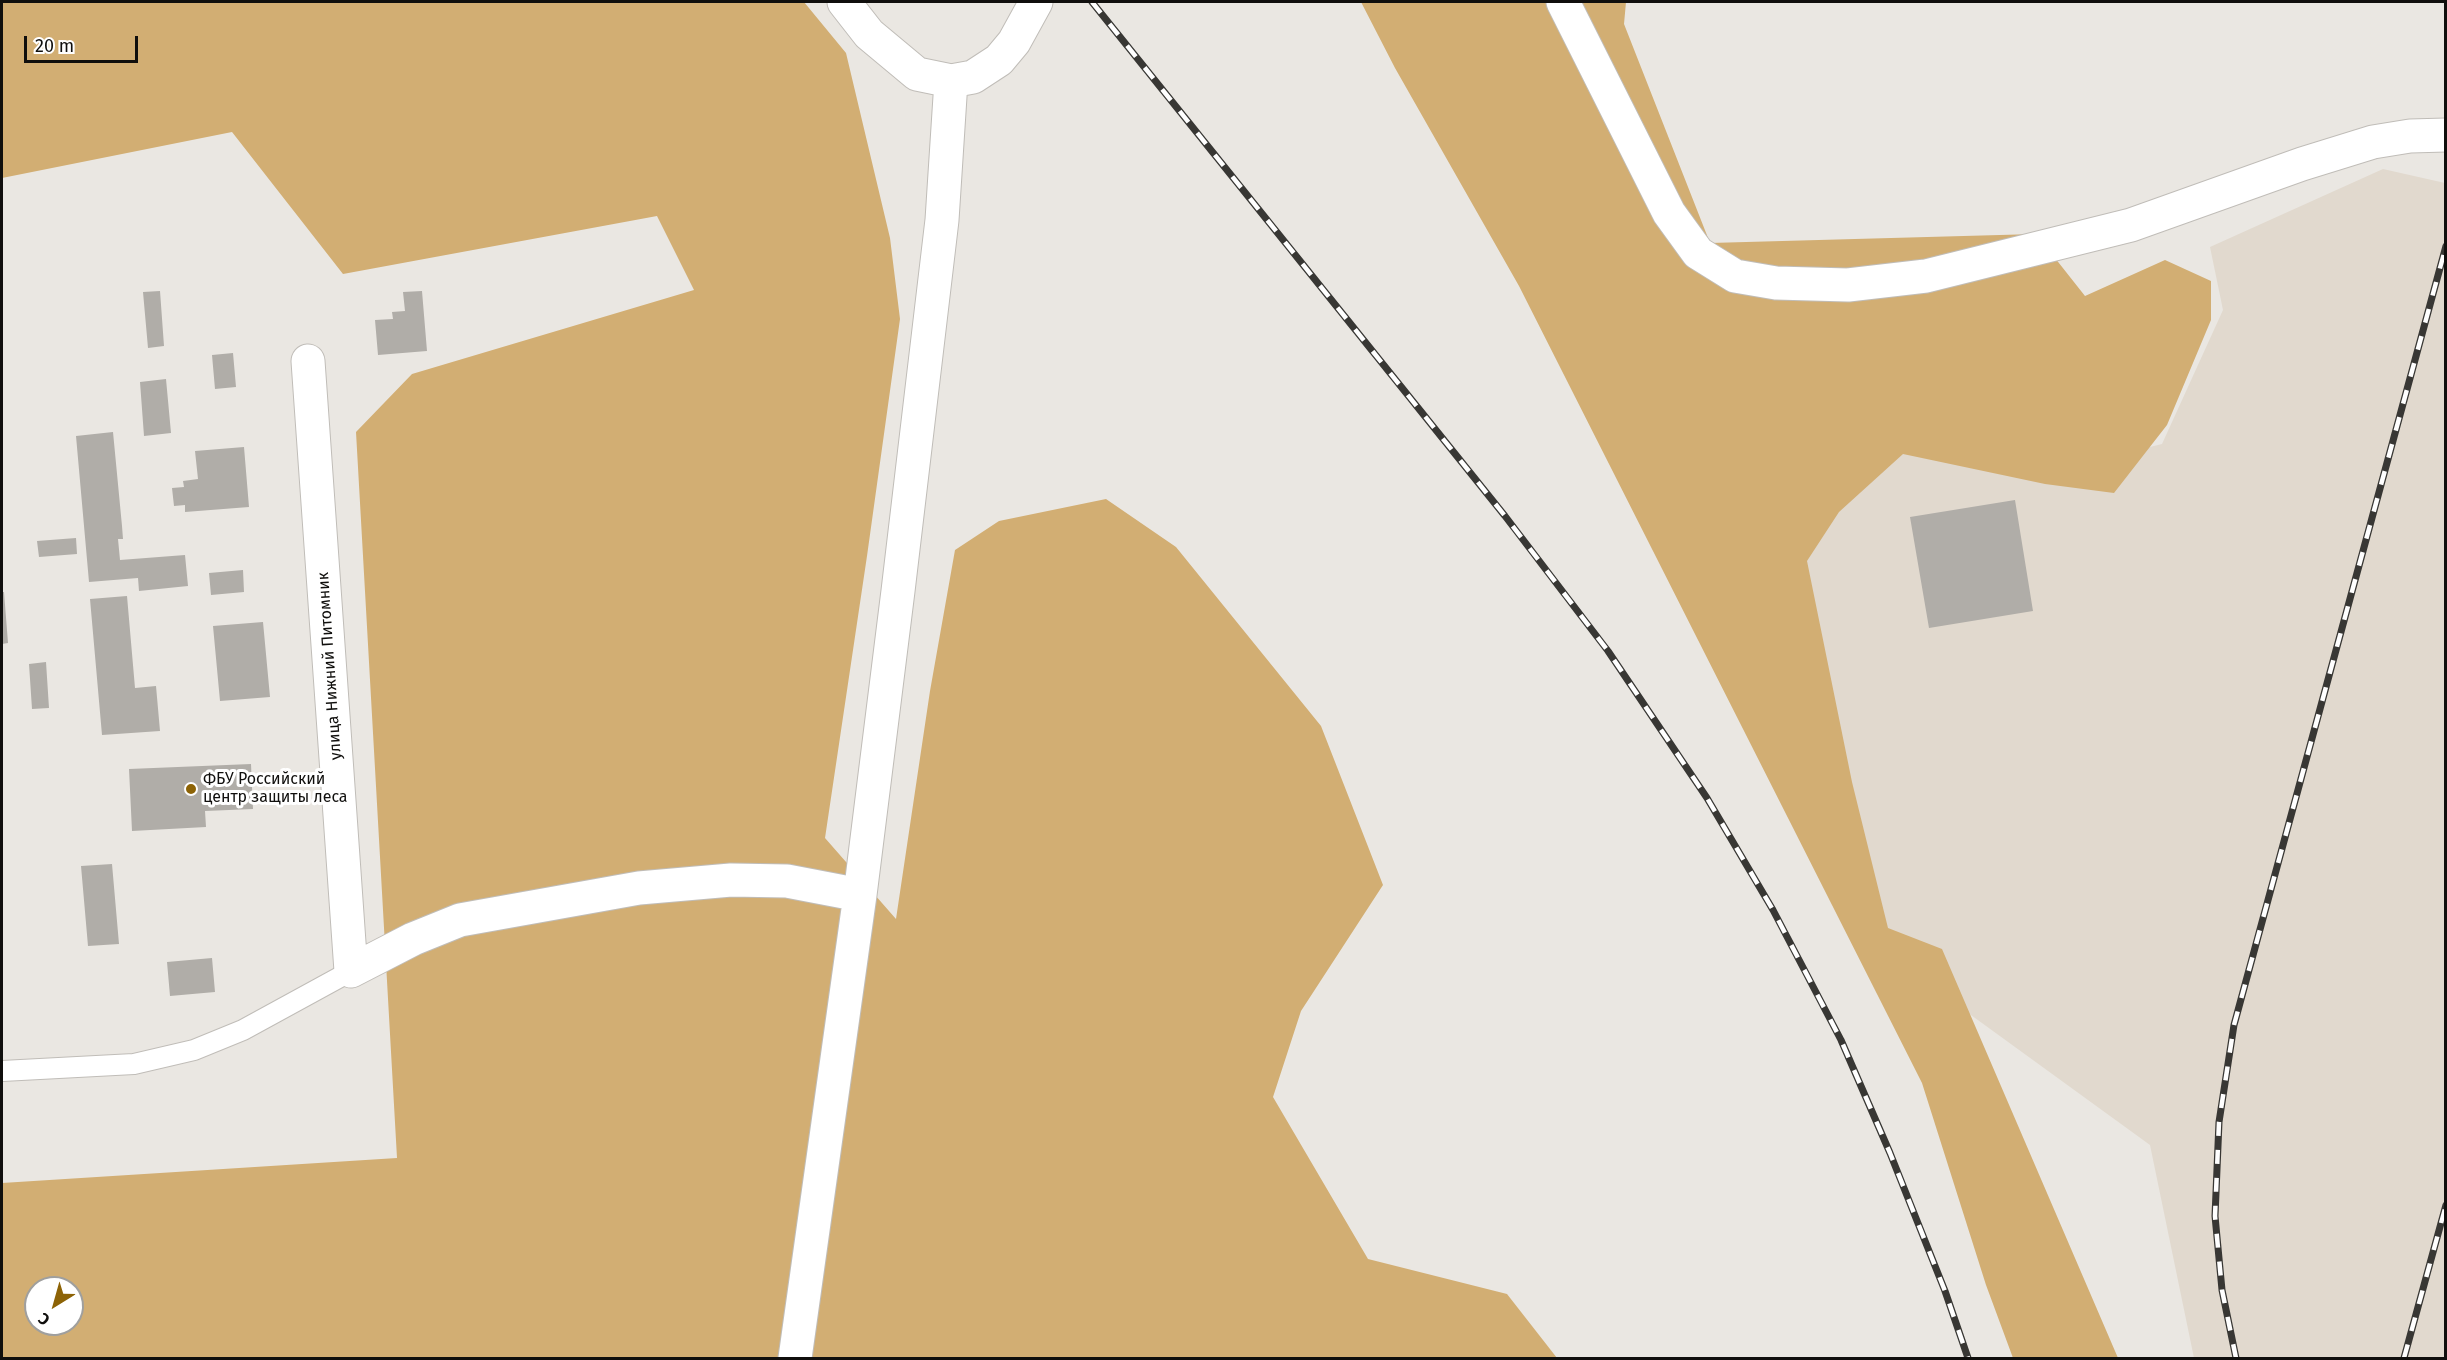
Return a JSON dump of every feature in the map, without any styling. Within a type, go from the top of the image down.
[{"type":"street","points":[[844,2],[869,34],[917,74],[951,81],[973,77],[999,60],[1014,42],[1036,2]]},
{"type":"street","points":[[1563,2],[1669,213],[1698,253],[1735,276],[1776,283],[1848,285],[1938,273],[2131,225],[2302,164],[2373,142],[2410,136],[2445,135]]},
{"type":"street","points":[[795,1359],[860,895],[942,220],[951,81]]},
{"type":"street","name":"улица Нижний Питомник","points":[[308,361],[351,971]]},
{"type":"street","points":[[351,971],[413,939],[460,920],[639,888],[731,880],[787,881],[860,895]]},
{"type":"lane","points":[[2,1071],[134,1064],[194,1050],[243,1030],[351,971]]},
{"type":"shaded area","points":[[2,2],[804,2],[846,53],[890,238],[900,319],[825,838],[896,919],[930,691],[955,550],[999,521],[1106,499],[1176,547],[1321,726],[1383,885],[1301,1011],[1273,1097],[1368,1259],[1507,1294],[1557,1358],[2,1358],[2,1183],[397,1158],[356,432],[412,374],[694,290],[657,216],[343,274],[232,132],[2,178]]},
{"type":"shaded area","points":[[1361,2],[1626,2],[1624,24],[1710,243],[2036,234],[2085,296],[2165,260],[2211,281],[2211,320],[2167,425],[2114,493],[2045,484],[1903,454],[1839,512],[1807,561],[1852,782],[1888,928],[1942,949],[2118,1358],[2013,1358],[1986,1285],[1922,1083],[1519,286],[1395,68]]},
{"type":"shaded area","points":[[2383,169],[2445,183],[2445,1358],[2194,1358],[2150,1145],[1880,949],[1782,565],[1910,428],[2081,464],[2162,444],[2223,310],[2210,247]]},
{"type":"building","points":[[160,291],[164,346],[148,348],[143,292]]},
{"type":"building","points":[[422,291],[427,351],[378,355],[375,320],[393,319],[392,312],[405,311],[403,292]]},
{"type":"building","points":[[233,353],[236,387],[215,389],[212,355]]},
{"type":"building","points":[[166,379],[171,433],[144,436],[140,382]]},
{"type":"building","points":[[113,432],[123,539],[118,539],[120,560],[185,555],[188,586],[139,591],[138,578],[89,582],[76,436]]},
{"type":"building","points":[[244,447],[249,507],[185,512],[185,505],[174,506],[172,488],[184,487],[183,481],[198,479],[195,451]]},
{"type":"building","points":[[2015,500],[2033,611],[1929,628],[1910,517]]},
{"type":"building","points":[[76,538],[77,554],[39,557],[37,541]]},
{"type":"building","points":[[243,570],[244,592],[211,595],[209,573]]},
{"type":"building","points":[[2,592],[4,592],[8,643],[2,644]]},
{"type":"building","points":[[127,596],[135,688],[156,686],[160,731],[102,735],[90,599]]},
{"type":"building","points":[[263,622],[270,697],[220,701],[213,626]]},
{"type":"building","points":[[46,662],[49,708],[32,709],[29,664]]},
{"type":"building","name":"ФБУ Российский центр защиты леса","points":[[251,764],[253,809],[205,811],[206,827],[132,831],[129,769]]},
{"type":"building","points":[[112,864],[119,944],[88,946],[81,866]]},
{"type":"building","points":[[212,958],[215,992],[170,996],[167,962]]},
{"type":"railway","points":[[1092,2],[1505,516],[1608,651],[1707,798],[1773,910],[1841,1040],[1890,1153],[1945,1291],[1968,1358]]},
{"type":"railway","points":[[2236,1358],[2222,1290],[2215,1216],[2219,1122],[2234,1025],[2446,246]]},
{"type":"railway","points":[[2404,1358],[2446,1205]]},
{"type":"place","name":"ФБУ Российский центр защиты леса","points":[[191,789]]}]
